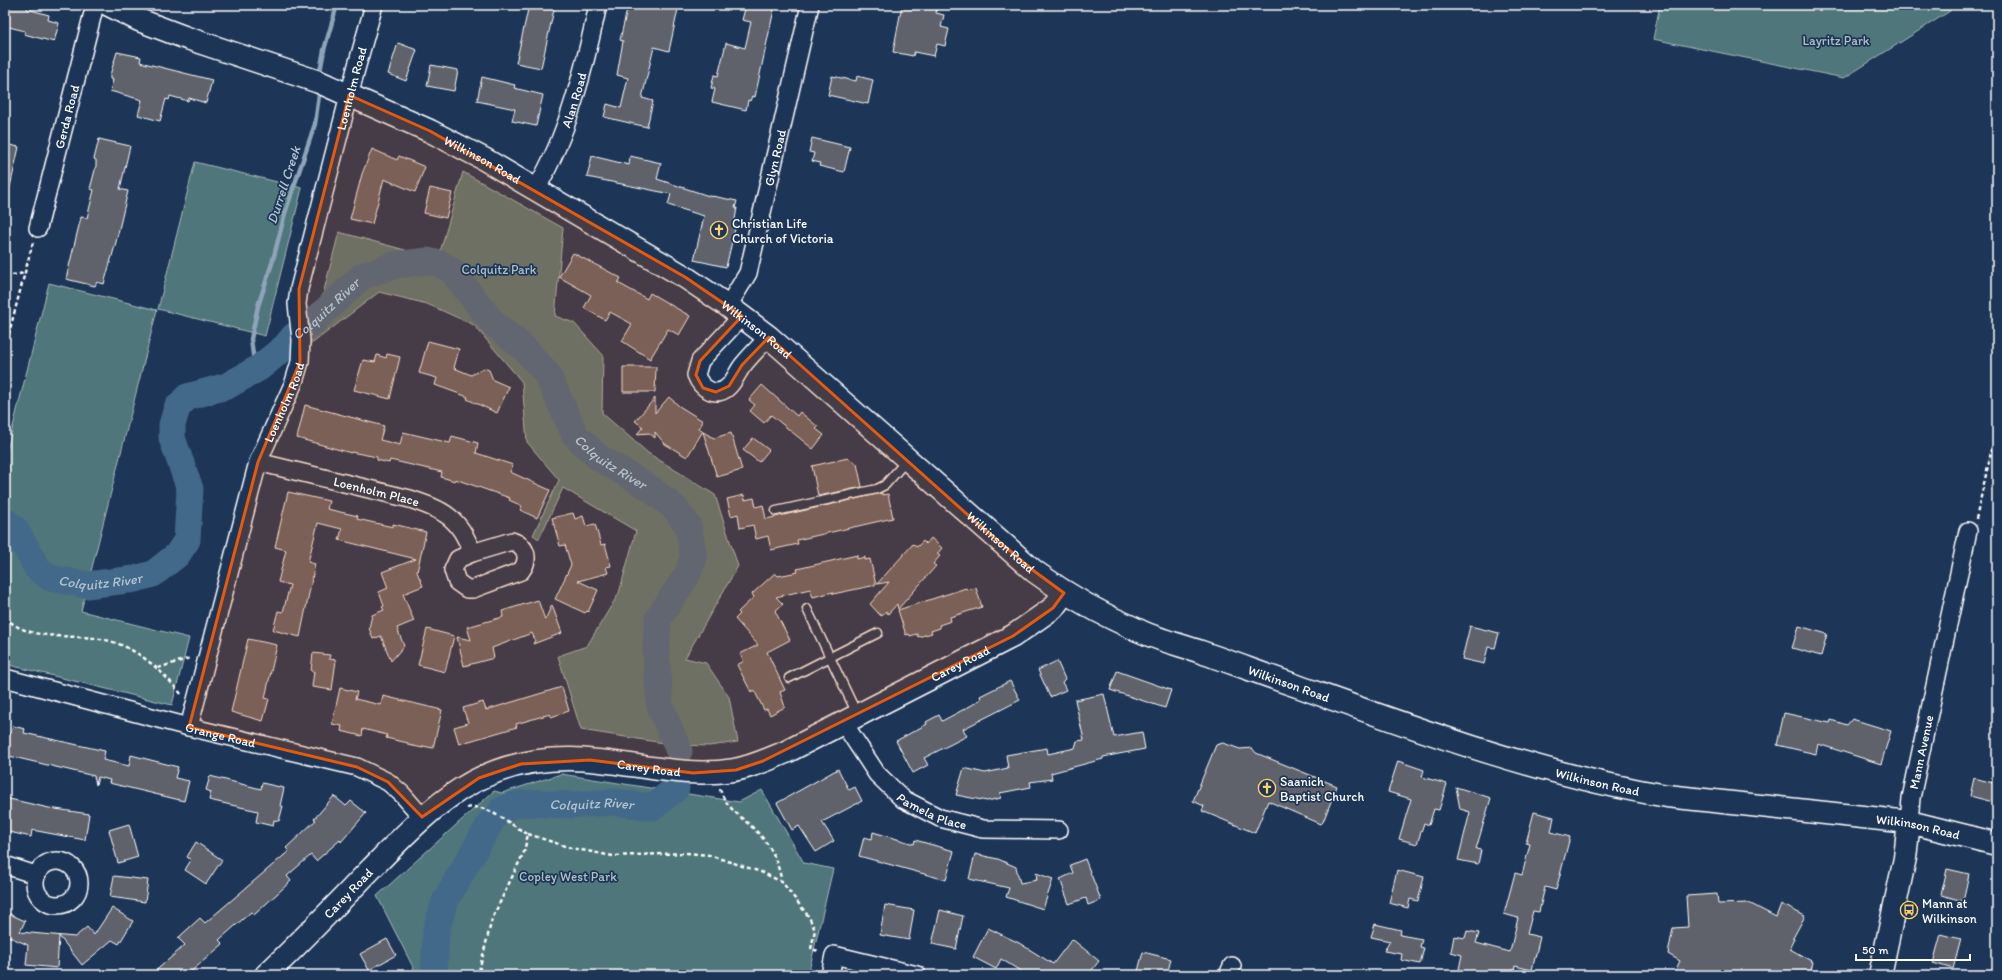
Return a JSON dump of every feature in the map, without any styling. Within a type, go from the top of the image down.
[{"type":"main road","name":"Wilkinson Road","points":[[108,5],[139,20],[184,37],[319,82],[430,131],[484,159],[633,245],[735,311],[768,337],[1034,571],[1064,593],[1102,614],[1142,632],[1384,717],[1550,770],[1629,790],[1667,796],[1909,822],[1997,844]]},
{"type":"main road","name":"Carey Road","points":[[266,975],[422,817],[479,778],[521,764],[570,759],[693,773],[736,770],[763,762],[1013,636],[1052,608],[1064,593]]},
{"type":"main road","name":"Mann Avenue","points":[[1880,975],[1906,858],[1909,822]]},
{"type":"street","name":"Gerda Road","points":[[38,228],[95,5]]},
{"type":"street","name":"Loenholm Road","points":[[189,727],[258,462],[294,382],[300,362],[301,340],[298,318],[299,289],[374,5]]},
{"type":"street","name":"Alan Road","points":[[536,189],[550,165],[580,80],[598,5]]},
{"type":"street","name":"Glyn Road","points":[[768,337],[742,365],[729,386],[716,392],[703,388],[698,382],[696,375],[700,361],[735,311],[748,273],[810,5]]},
{"type":"street","name":"Loenholm Place","points":[[258,462],[410,499],[435,507],[448,515],[458,526],[468,541],[472,552]]},
{"type":"street","name":"Mann Avenue","points":[[1909,822],[1911,798],[1968,531]]},
{"type":"street","name":"Grange Road","points":[[5,678],[189,727],[357,767],[388,782],[402,794],[422,817]]},
{"type":"street","name":"Pamela Place","points":[[850,718],[877,774],[903,799],[940,818],[983,829],[1059,830]]},
{"type":"street","points":[[5,865],[36,875]]},
{"type":"street","points":[[830,975],[834,955],[917,975]]},
{"type":"lane","points":[[776,511],[877,489],[885,485],[907,460]]},
{"type":"lane","points":[[807,609],[831,657],[850,718]]},
{"type":"lane","points":[[789,678],[878,633]]},
{"type":"path","points":[[5,348],[38,228]]},
{"type":"path","points":[[5,276],[25,273]]},
{"type":"path","points":[[1968,531],[1975,522],[1997,426]]},
{"type":"path","points":[[5,616],[18,627],[36,633],[89,637],[110,641],[131,649],[158,668],[193,711]]},
{"type":"path","points":[[158,668],[181,662],[210,647]]},
{"type":"path","points":[[715,772],[721,792],[732,811],[752,826],[772,849],[777,860],[782,882]]},
{"type":"path","points":[[472,806],[486,809],[528,834],[571,848],[613,856],[686,853],[710,855],[761,872],[782,882],[798,901],[814,930],[811,949],[834,955]]},
{"type":"path","points":[[478,975],[492,919],[524,852],[528,834]]},
{"type":"highlighted area","points":[[349,95],[430,131],[685,277],[742,316],[700,361],[696,375],[703,388],[716,392],[729,386],[742,365],[769,337],[978,524],[1034,571],[1064,593],[1053,608],[1013,636],[763,761],[736,770],[693,773],[590,760],[521,764],[479,778],[422,817],[388,782],[357,767],[189,727],[258,462],[300,362],[299,289]]},
{"type":"green space","name":"Layritz Park","points":[[1660,5],[1952,5],[1950,11],[1844,78],[1653,39]]},
{"type":"green space","points":[[195,162],[302,188],[265,336],[158,309]]},
{"type":"green space","name":"Colquitz Park","points":[[463,172],[563,228],[555,316],[574,323],[603,355],[602,413],[648,453],[715,495],[738,566],[685,658],[706,663],[729,697],[738,742],[709,746],[676,745],[581,730],[558,656],[587,646],[619,593],[636,531],[563,488],[539,539],[533,535],[559,480],[527,442],[522,382],[474,325],[427,304],[379,292],[310,345],[339,232],[438,259]]},
{"type":"green space","points":[[49,283],[157,310],[81,611],[189,638],[172,705],[5,664],[5,458]]},
{"type":"green space","name":"Copley West Park","points":[[561,774],[739,802],[762,790],[804,863],[833,869],[808,975],[417,975],[377,896],[494,791],[502,793]]},
{"type":"building","points":[[5,5],[28,5],[27,9],[49,15],[48,20],[59,23],[54,42],[24,34],[25,31],[5,26]]},
{"type":"building","points":[[529,5],[555,5],[541,68],[516,63]]},
{"type":"building","points":[[628,5],[672,5],[672,7],[678,9],[669,51],[654,47],[642,98],[653,101],[647,127],[604,117],[607,104],[621,108],[628,78],[617,75],[623,41],[620,40]]},
{"type":"building","points":[[746,5],[775,5],[755,97],[752,96],[750,101],[748,100],[746,110],[712,102],[715,89],[711,88],[714,75],[718,76],[726,43],[745,48],[751,22],[742,20]]},
{"type":"building","points":[[902,5],[925,5],[937,8],[936,13],[944,15],[941,27],[949,29],[945,46],[937,44],[934,56],[914,52],[913,56],[893,52]]},
{"type":"building","points":[[398,43],[417,50],[406,81],[388,74]]},
{"type":"building","points":[[117,52],[141,57],[140,62],[212,80],[206,103],[189,98],[188,101],[170,96],[169,100],[166,99],[160,121],[138,115],[142,100],[110,91],[113,80],[110,79],[110,75]]},
{"type":"building","points":[[431,65],[458,70],[454,91],[427,86]]},
{"type":"building","points":[[832,76],[856,81],[857,76],[873,80],[868,104],[828,95]]},
{"type":"building","points":[[482,77],[515,85],[514,88],[543,95],[536,126],[512,121],[515,109],[477,101]]},
{"type":"building","points":[[812,138],[850,147],[844,172],[819,166],[820,163],[812,161],[814,153],[809,152]]},
{"type":"building","points":[[99,139],[130,146],[120,189],[128,191],[116,242],[104,284],[97,282],[95,286],[66,279],[81,217],[87,218],[94,190],[90,189],[96,166],[96,160],[94,159]]},
{"type":"building","points":[[5,144],[19,147],[10,187],[5,186]]},
{"type":"building","points":[[372,149],[397,160],[399,156],[425,167],[415,192],[384,179],[372,224],[350,219],[362,174]]},
{"type":"building","points":[[592,156],[629,165],[630,156],[661,163],[657,179],[712,197],[737,201],[734,225],[736,225],[726,267],[694,260],[704,216],[668,205],[671,194],[587,177]]},
{"type":"building","points":[[430,188],[452,193],[446,218],[424,213]]},
{"type":"building","points":[[573,253],[621,278],[618,283],[647,299],[650,293],[690,316],[679,335],[668,329],[650,359],[622,341],[632,324],[610,312],[605,320],[584,308],[591,295],[559,277]]},
{"type":"building","points":[[428,341],[459,349],[454,368],[471,375],[484,368],[489,370],[493,380],[509,387],[497,413],[467,399],[468,397],[435,385],[437,378],[419,373]]},
{"type":"building","points":[[387,354],[400,357],[390,399],[354,390],[363,360],[375,362],[377,355],[386,358]]},
{"type":"building","points":[[623,367],[656,367],[655,392],[623,392]]},
{"type":"building","points":[[762,385],[797,416],[800,412],[818,427],[816,429],[824,435],[813,449],[771,415],[764,423],[750,411],[755,405],[749,400]]},
{"type":"building","points":[[669,397],[679,406],[703,421],[699,429],[703,431],[687,457],[665,444],[655,432],[655,438],[649,433],[637,434],[643,427],[635,421],[655,398],[655,413]]},
{"type":"building","points":[[305,405],[384,426],[380,440],[400,445],[403,432],[450,443],[452,436],[478,443],[476,453],[513,465],[510,472],[550,490],[537,518],[520,510],[522,506],[509,500],[510,498],[455,479],[455,481],[441,477],[442,472],[390,460],[389,463],[377,460],[377,457],[351,453],[297,438]]},
{"type":"building","points":[[703,432],[714,438],[731,433],[742,470],[717,477]]},
{"type":"building","points":[[753,438],[769,450],[759,462],[743,450]]},
{"type":"building","points":[[848,458],[857,464],[862,487],[818,496],[812,466]]},
{"type":"building","points":[[288,492],[329,501],[327,509],[358,516],[357,519],[393,527],[393,524],[426,532],[417,572],[423,586],[403,594],[414,621],[397,628],[404,646],[391,661],[381,636],[373,639],[369,628],[372,615],[384,610],[379,592],[388,588],[382,572],[416,559],[339,540],[342,529],[318,523],[308,562],[315,564],[300,637],[273,630],[278,611],[283,612],[290,585],[278,582],[286,550],[275,547]]},
{"type":"building","points":[[882,493],[882,495],[888,494],[893,518],[797,540],[798,544],[771,550],[768,536],[756,539],[753,525],[740,528],[738,514],[731,516],[727,499],[744,495],[745,500],[754,498],[756,507],[763,505],[766,519]]},
{"type":"building","points":[[573,513],[575,519],[583,516],[586,526],[595,524],[601,545],[605,544],[611,566],[606,567],[608,573],[578,581],[598,590],[588,612],[587,611],[585,613],[555,599],[571,565],[565,545],[560,546],[552,518]]},
{"type":"building","points":[[931,538],[942,548],[937,554],[940,556],[933,564],[936,566],[898,609],[897,604],[888,614],[886,611],[882,616],[880,615],[870,604],[889,582],[877,584],[913,544],[917,547],[923,541],[926,544]]},
{"type":"building","points":[[857,555],[857,559],[865,557],[865,560],[870,559],[876,585],[813,597],[810,589],[776,597],[783,604],[775,611],[790,640],[767,652],[785,690],[780,692],[785,707],[770,715],[767,709],[764,710],[754,690],[751,692],[737,665],[744,661],[740,654],[758,645],[735,619],[740,614],[738,612],[754,597],[752,594],[775,573],[778,576],[798,572],[797,569]]},
{"type":"building","points":[[966,588],[967,590],[976,588],[982,607],[950,617],[951,621],[939,625],[940,628],[931,631],[932,633],[918,637],[917,634],[910,636],[909,634],[906,635],[898,610]]},
{"type":"building","points":[[538,600],[545,620],[552,605],[562,633],[533,644],[535,640],[532,633],[492,648],[494,658],[464,666],[457,637],[471,640],[467,627],[503,617],[502,611]]},
{"type":"building","points":[[1470,626],[1499,633],[1495,648],[1488,647],[1484,664],[1462,659]]},
{"type":"building","points":[[1799,626],[1827,634],[1821,656],[1792,648]]},
{"type":"building","points":[[427,629],[454,636],[445,672],[418,665]]},
{"type":"building","points":[[248,639],[277,645],[265,698],[269,699],[263,721],[231,712]]},
{"type":"building","points":[[313,653],[330,655],[329,659],[336,660],[332,690],[312,687],[314,671],[311,671]]},
{"type":"building","points":[[1057,661],[1065,679],[1062,682],[1066,690],[1050,697],[1038,670]]},
{"type":"building","points":[[1117,671],[1171,690],[1165,708],[1110,690]]},
{"type":"building","points":[[1010,681],[1020,700],[963,729],[967,736],[924,758],[928,765],[913,773],[896,741],[927,724],[926,722],[939,715],[942,721],[972,705],[981,699],[980,696]]},
{"type":"building","points":[[562,687],[569,711],[551,717],[550,714],[516,724],[517,727],[459,744],[454,727],[468,723],[463,708],[483,702],[486,710]]},
{"type":"building","points":[[340,688],[357,692],[355,699],[381,705],[383,696],[442,710],[433,748],[408,745],[408,743],[386,738],[387,735],[363,729],[362,736],[341,731],[342,726],[332,724]]},
{"type":"building","points":[[1104,694],[1114,737],[1142,732],[1145,749],[1103,757],[1103,759],[1051,773],[1052,779],[1030,782],[1031,787],[1000,793],[1001,798],[987,801],[956,795],[964,768],[985,773],[1008,768],[1006,755],[1047,748],[1048,754],[1075,748],[1077,741],[1084,740],[1075,700]]},
{"type":"building","points":[[1784,713],[1830,723],[1831,720],[1847,725],[1852,719],[1891,731],[1881,764],[1818,744],[1816,754],[1777,745]]},
{"type":"building","points":[[13,726],[25,729],[24,733],[105,751],[103,760],[129,766],[131,755],[178,767],[175,778],[189,781],[184,801],[109,783],[110,780],[98,777],[96,785],[94,776],[5,755],[5,734],[10,735]]},
{"type":"building","name":"Saanich Baptist Church","points":[[1223,743],[1240,749],[1252,748],[1256,753],[1337,786],[1323,822],[1321,824],[1268,801],[1255,833],[1202,811],[1204,806],[1193,801],[1216,745]]},
{"type":"building","points":[[1398,761],[1424,770],[1422,777],[1447,784],[1439,810],[1434,809],[1429,825],[1424,823],[1417,844],[1399,839],[1411,799],[1388,792]]},
{"type":"building","points":[[838,769],[849,790],[855,787],[862,801],[822,822],[834,841],[816,852],[799,826],[792,830],[777,803]]},
{"type":"building","points":[[210,776],[261,789],[262,783],[284,788],[280,806],[283,806],[279,821],[274,820],[273,826],[256,822],[258,811],[209,800],[211,792],[206,790]]},
{"type":"building","points":[[1974,778],[1997,784],[1997,803],[1970,796]]},
{"type":"building","points":[[1456,787],[1491,798],[1476,849],[1481,850],[1478,864],[1458,860],[1470,812],[1460,809]]},
{"type":"building","points":[[334,796],[346,806],[351,801],[366,813],[341,842],[340,840],[316,861],[311,855],[287,876],[291,881],[254,915],[251,912],[219,940],[223,944],[187,975],[151,975],[185,945],[178,938],[200,918],[205,923],[289,851],[286,848],[316,820],[314,819]]},
{"type":"building","points":[[5,798],[49,808],[89,814],[85,840],[32,830],[31,837],[5,831]]},
{"type":"building","points":[[1534,812],[1554,817],[1551,832],[1570,837],[1556,890],[1545,887],[1539,912],[1533,911],[1527,934],[1540,937],[1532,970],[1515,966],[1513,975],[1460,975],[1461,970],[1459,969],[1462,955],[1451,952],[1454,936],[1465,938],[1467,931],[1479,933],[1476,943],[1510,952],[1518,918],[1504,914],[1515,873],[1522,875],[1530,844],[1526,843]]},
{"type":"building","points":[[129,824],[138,857],[118,863],[109,830]]},
{"type":"building","points":[[873,832],[914,844],[915,840],[954,851],[946,880],[859,856],[864,837],[872,839]]},
{"type":"building","points":[[196,842],[222,860],[206,884],[185,870],[191,860],[187,857]]},
{"type":"building","points":[[975,854],[998,859],[1016,867],[1020,883],[1037,880],[1036,873],[1053,879],[1043,909],[1006,897],[1009,888],[969,879]]},
{"type":"building","points":[[1085,859],[1101,900],[1088,905],[1086,898],[1069,904],[1060,879],[1073,873],[1070,865]]},
{"type":"building","points":[[1947,869],[1969,874],[1963,901],[1941,895]]},
{"type":"building","points":[[1397,870],[1424,877],[1418,901],[1410,899],[1408,908],[1389,903]]},
{"type":"building","points":[[114,876],[148,880],[145,902],[110,897]]},
{"type":"building","points":[[1717,894],[1718,904],[1749,903],[1776,917],[1781,904],[1805,916],[1793,938],[1795,939],[1790,949],[1813,962],[1810,975],[1673,975],[1680,961],[1668,954],[1673,928],[1688,927],[1686,896]]},
{"type":"building","points":[[885,905],[914,910],[909,940],[880,935]]},
{"type":"building","points":[[112,908],[133,921],[119,944],[112,940],[82,965],[59,936],[57,968],[26,965],[28,945],[5,935],[5,912],[25,921],[20,932],[75,937],[87,927],[94,935]]},
{"type":"building","points":[[940,910],[963,916],[956,949],[932,944]]},
{"type":"building","points":[[1375,924],[1401,930],[1400,935],[1422,939],[1420,947],[1424,948],[1420,964],[1401,960],[1402,954],[1384,951],[1390,941],[1371,937]]},
{"type":"building","points":[[988,928],[1019,943],[1053,964],[1072,939],[1099,961],[1088,975],[1027,975],[1001,959],[996,969],[973,957]]},
{"type":"building","points":[[1941,934],[1961,939],[1953,969],[1933,963]]},
{"type":"building","points":[[387,939],[396,955],[369,970],[360,954]]},
{"type":"building","points":[[1143,952],[1171,959],[1167,975],[1137,975]]},
{"type":"waterway","name":"Durrell Creek","points":[[319,77],[324,50],[337,5]]},
{"type":"waterway","name":"Durrell Creek","points":[[255,370],[251,339],[258,306],[273,260],[285,213],[315,124],[320,88]]},
{"type":"waterway","name":"Colquitz River","points":[[5,521],[16,530],[37,568],[50,578],[87,585],[135,579],[153,574],[177,555],[187,540],[190,489],[172,438],[172,425],[177,408],[187,397],[227,386],[259,368],[286,346],[294,336],[311,324],[362,276],[395,265],[427,261],[441,264],[453,272],[492,322],[525,349],[547,374],[575,435],[598,457],[651,489],[676,509],[688,526],[694,557],[687,575],[658,619],[656,652],[660,706],[679,751]]},
{"type":"waterway","name":"Colquitz River","points":[[502,810],[516,804],[535,803],[570,805],[613,802],[653,807],[676,788]]},
{"type":"waterway","name":"Colquitz River","points":[[434,975],[436,930],[446,899],[492,820]]},
{"type":"place","name":"Christian Life Church of Victoria","points":[[719,230]]},
{"type":"place","name":"Saanich Baptist Church","points":[[1267,788]]},
{"type":"place","name":"Mann at Wilkinson","points":[[1909,910]]}]
